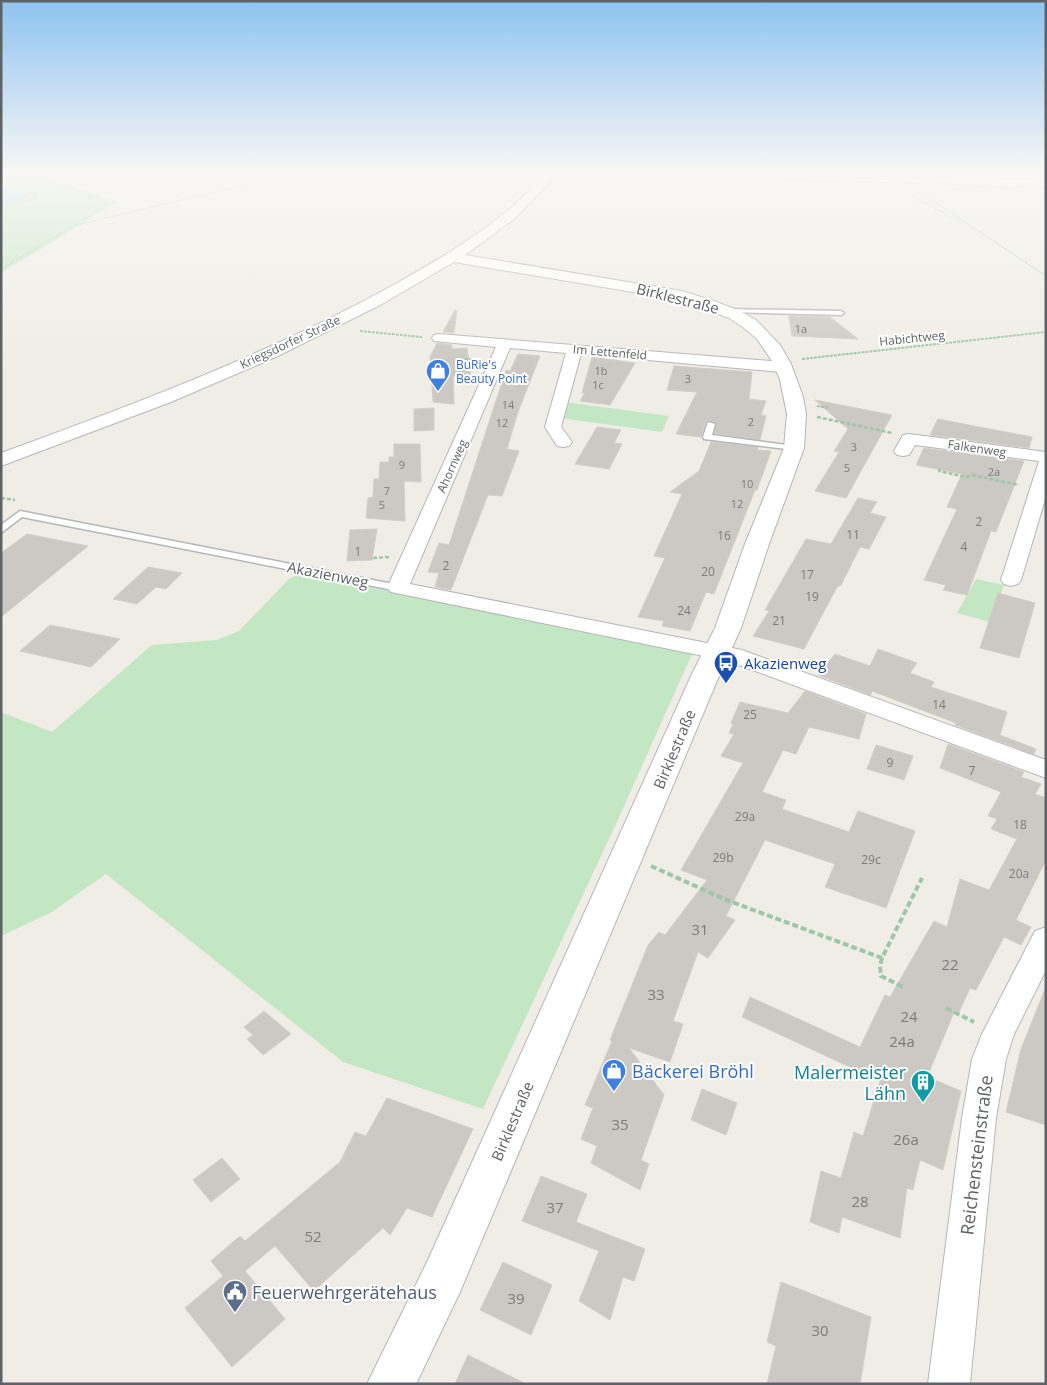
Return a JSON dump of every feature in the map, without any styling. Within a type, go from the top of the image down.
[{"type":"main road","name":"Kriegsdorfer Straße","points":[[1,460],[197,384],[309,335],[391,293],[450,258],[480,237]]},
{"type":"main road","name":"Birklestraße","points":[[391,1384],[444,1276],[728,628],[757,544],[794,448],[797,433],[794,395],[782,366],[766,340],[751,325],[733,314],[682,296],[450,258]]},
{"type":"main road","name":"Birklestraße","points":[[391,293],[452,270],[478,267],[526,270]]},
{"type":"street","name":"Im Lettenfeld","points":[[439,338],[782,366]]},
{"type":"street","name":"Ahornweg","points":[[398,588],[504,344]]},
{"type":"street","points":[[563,442],[553,427],[575,349]]},
{"type":"street","name":"Falkenweg","points":[[906,445],[1046,457]]},
{"type":"street","points":[[1011,580],[1046,464]]},
{"type":"street","name":"Akazienweg","points":[[398,588],[734,655],[1046,769]]},
{"type":"street","name":"Reichensteinstraße","points":[[949,1384],[979,1118],[989,1059],[998,1034],[1046,940]]},
{"type":"lane","points":[[733,314],[841,313]]},
{"type":"lane","points":[[711,424],[708,437],[794,448]]},
{"type":"lane","name":"Akazienweg","points":[[1,530],[20,514],[398,588]]},
{"type":"path","points":[[1,269],[55,237]]},
{"type":"path","points":[[987,237],[1046,276]]},
{"type":"path","points":[[360,331],[439,338]]},
{"type":"path","name":"Habichtweg","points":[[782,366],[1046,332]]},
{"type":"path","points":[[796,414],[883,430],[906,445]]},
{"type":"path","points":[[940,469],[939,471],[966,477],[972,475],[1039,489]]},
{"type":"path","points":[[627,856],[724,899],[882,958]]},
{"type":"path","points":[[905,988],[881,976],[880,966],[882,958],[922,878]]},
{"type":"path","points":[[946,1008],[998,1034]]},
{"type":"green space","points":[[1,237],[61,237],[1,273]]},
{"type":"green space","points":[[564,402],[669,416],[662,432],[560,418]]},
{"type":"green space","points":[[301,573],[692,654],[616,824],[483,1109],[343,1062],[106,874],[52,912],[1,936],[1,712],[52,732],[152,645],[217,640],[239,631],[289,579]]},
{"type":"green space","points":[[976,579],[1004,585],[990,622],[957,613]]},
{"type":"building","points":[[455,310],[457,311],[454,333],[443,332]]},
{"type":"building","points":[[789,316],[830,317],[858,339],[792,336]]},
{"type":"building","points":[[437,343],[452,345],[452,349],[467,348],[471,377],[453,376],[454,404],[433,402],[430,357]]},
{"type":"building","points":[[518,354],[540,356],[518,412],[507,449],[519,451],[502,496],[488,495],[451,590],[435,587],[439,573],[428,572],[439,543],[449,545],[506,370],[510,371]]},
{"type":"building","points":[[592,357],[635,363],[610,405],[580,401],[585,393],[582,393]]},
{"type":"building","points":[[674,366],[752,372],[749,399],[766,401],[761,415],[766,416],[760,440],[714,433],[717,423],[709,420],[706,421],[701,437],[676,434],[697,392],[667,390]]},
{"type":"building","points":[[815,400],[892,415],[846,498],[815,491],[839,452],[834,451],[848,429]]},
{"type":"building","points":[[434,408],[434,430],[414,431],[414,409]]},
{"type":"building","points":[[938,419],[1032,437],[1029,448],[930,435]]},
{"type":"building","points":[[597,427],[621,430],[614,443],[622,444],[609,469],[575,464]]},
{"type":"building","points":[[711,442],[758,447],[757,450],[771,451],[714,594],[706,592],[690,631],[662,626],[664,621],[638,617],[665,558],[654,556],[682,494],[670,492],[699,471]]},
{"type":"building","points":[[394,444],[420,444],[421,482],[404,481],[405,521],[366,518],[368,498],[373,497],[374,479],[379,479],[380,462],[389,462],[389,457],[394,457]]},
{"type":"building","points":[[924,448],[1024,461],[996,532],[991,531],[967,595],[943,590],[946,585],[924,580],[957,509],[947,507],[962,474],[916,465]]},
{"type":"building","points":[[858,498],[877,502],[870,513],[886,517],[869,549],[860,547],[841,585],[837,587],[804,649],[753,636],[769,611],[765,610],[806,539],[831,544]]},
{"type":"building","points":[[377,529],[372,560],[347,561],[350,530]]},
{"type":"building","points":[[27,534],[88,546],[1,617],[1,553]]},
{"type":"building","points":[[148,567],[182,573],[166,589],[156,587],[137,604],[113,599]]},
{"type":"building","points":[[998,593],[1035,603],[1019,658],[980,648]]},
{"type":"building","points":[[50,625],[120,639],[91,667],[20,651]]},
{"type":"building","points":[[878,649],[917,663],[910,673],[934,682],[931,687],[1007,712],[1000,735],[1036,749],[1034,754],[955,725],[956,723],[872,691],[871,695],[818,675],[835,654],[870,666]]},
{"type":"building","points":[[805,691],[866,714],[859,739],[809,727],[796,754],[783,750],[762,792],[786,800],[782,809],[849,832],[858,811],[915,831],[886,908],[825,887],[835,864],[765,840],[726,916],[735,920],[708,958],[698,952],[673,1021],[683,1024],[670,1062],[629,1048],[664,1095],[641,1160],[649,1164],[640,1190],[591,1163],[597,1146],[581,1139],[593,1108],[585,1105],[612,1041],[610,1040],[648,945],[659,932],[665,935],[707,880],[681,870],[743,763],[721,756],[734,734],[729,733],[740,702],[788,713]]},
{"type":"building","points":[[948,744],[1024,772],[1021,777],[1041,784],[1035,794],[1046,798],[1046,860],[1016,920],[1031,927],[1021,945],[1004,937],[976,990],[970,988],[959,1012],[955,1010],[927,1077],[961,1091],[943,1170],[920,1160],[913,1190],[907,1188],[900,1238],[842,1217],[839,1233],[810,1222],[821,1171],[841,1178],[854,1132],[863,1136],[880,1081],[742,1017],[750,997],[860,1047],[885,995],[890,997],[934,921],[947,927],[960,879],[989,890],[1017,839],[991,829],[997,819],[988,816],[1001,792],[940,768]]},
{"type":"building","points":[[876,745],[913,756],[904,780],[867,769]]},
{"type":"building","points":[[1045,989],[1046,1125],[1006,1112],[1021,1049]]},
{"type":"building","points":[[264,1011],[291,1034],[263,1055],[247,1039],[253,1035],[244,1027]]},
{"type":"building","points":[[702,1089],[737,1103],[726,1135],[691,1120]]},
{"type":"building","points":[[387,1098],[473,1129],[432,1217],[407,1208],[390,1235],[383,1228],[314,1291],[275,1246],[245,1271],[285,1319],[232,1367],[185,1308],[223,1276],[211,1261],[240,1236],[245,1241],[340,1162],[355,1132],[366,1136]]},
{"type":"building","points":[[222,1158],[240,1179],[211,1202],[193,1180]]},
{"type":"building","points":[[541,1176],[587,1194],[576,1222],[645,1249],[634,1281],[623,1277],[610,1320],[579,1301],[599,1251],[522,1221]]},
{"type":"building","points":[[503,1262],[552,1285],[531,1335],[480,1310]]},
{"type":"building","points":[[781,1282],[871,1317],[860,1384],[767,1384],[776,1346],[767,1342]]},
{"type":"building","points":[[468,1355],[526,1384],[455,1384]]},
{"type":"place","name":"BuRie's Beauty Point","points":[[438,392]]},
{"type":"place","name":"Akazienweg","points":[[726,684]]},
{"type":"place","name":"Bäckerei Bröhl","points":[[614,1092]]},
{"type":"place","name":"Malermeister Lähn","points":[[923,1103]]},
{"type":"place","name":"Feuerwehrgerätehaus","points":[[235,1313]]}]
